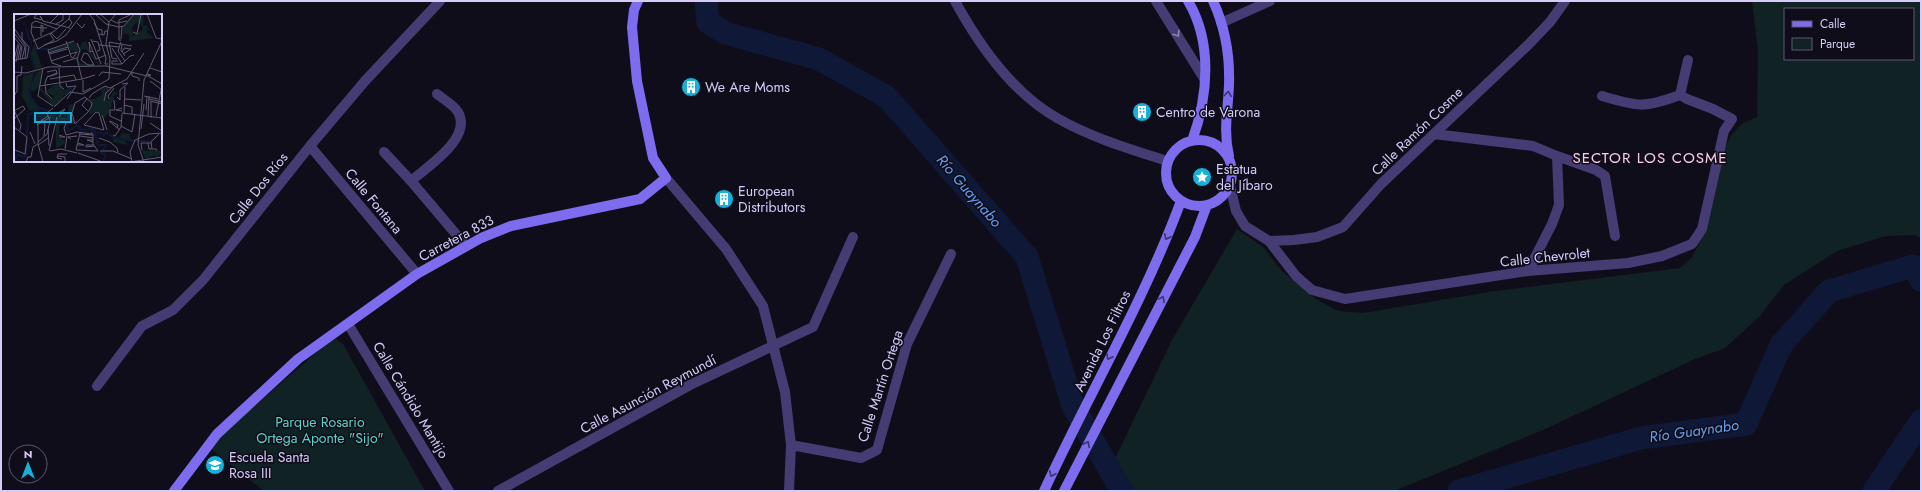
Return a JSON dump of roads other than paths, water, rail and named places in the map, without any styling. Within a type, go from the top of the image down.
[{"type":"main road","points":[[638,1],[634,10],[632,27],[635,69],[653,158],[666,178]]},
{"type":"main road","points":[[1188,1],[1197,16],[1206,61],[1204,102],[1192,141]]},
{"type":"main road","points":[[1213,1],[1221,22],[1229,61],[1229,87],[1225,116],[1225,140],[1232,173],[1230,186],[1220,198],[1212,204],[1200,207],[1187,204],[1176,198],[1168,187],[1165,174],[1167,161],[1174,150],[1185,143],[1198,140],[1211,142],[1222,149],[1229,160]]},
{"type":"main road","name":"Carretera 833","points":[[174,491],[217,434],[298,359],[417,274],[466,246],[495,232],[511,226],[640,198],[666,178]]},
{"type":"main road","name":"Avenida Los Filtros","points":[[1044,491],[1127,323],[1172,225],[1181,201]]},
{"type":"main road","points":[[1064,491],[1195,237],[1207,205]]},
{"type":"street","name":"Calle Dos Ríos","points":[[97,386],[142,326],[173,310],[203,280],[310,146],[365,81],[440,1]]},
{"type":"street","points":[[954,1],[982,44],[1012,81],[1036,104],[1056,118],[1083,131],[1167,161]]},
{"type":"street","points":[[1156,1],[1205,80]]},
{"type":"street","points":[[1221,22],[1270,1]]},
{"type":"street","name":"Calle Ramón Cosme","points":[[1269,241],[1317,237],[1343,227],[1381,184],[1528,45],[1550,22],[1565,1]]},
{"type":"street","points":[[1602,96],[1629,104],[1648,105],[1680,95],[1688,60]]},
{"type":"street","points":[[412,181],[453,144],[460,131],[461,125],[458,112],[437,94]]},
{"type":"street","name":"Calle Chevrolet","points":[[1230,186],[1236,211],[1245,226],[1269,241],[1296,276],[1312,290],[1345,299],[1528,271],[1628,263],[1662,256],[1692,244],[1702,229],[1724,131],[1732,119],[1680,95]]},
{"type":"street","points":[[1434,134],[1533,146],[1596,170],[1605,176],[1615,236]]},
{"type":"street","name":"Calle Fontana","points":[[310,146],[417,274]]},
{"type":"street","points":[[384,152],[412,181],[466,246]]},
{"type":"street","points":[[1528,271],[1552,224],[1559,205],[1557,156]]},
{"type":"street","points":[[666,178],[726,249],[763,306],[785,392],[791,445],[789,491]]},
{"type":"street","name":"Calle Asunción Reymundí","points":[[498,491],[690,385],[813,327],[853,237]]},
{"type":"street","name":"Calle Martín Ortega","points":[[791,445],[861,458],[877,450],[906,344],[951,254]]},
{"type":"street","name":"Calle Cándido Mantijo","points":[[348,324],[449,491]]},
{"type":"waterway","name":"Río Guaynabo","points":[[706,1],[708,22],[725,33],[819,59],[887,97],[1027,257],[1073,406],[1122,491]]},
{"type":"waterway","name":"Río Guaynabo","points":[[1459,491],[1641,438],[1746,424],[1781,345],[1829,291],[1913,266],[1921,280]]},
{"type":"waterway","name":"Río Guaynabo","points":[[1874,491],[1921,421]]},
{"type":"place","name":"We Are Moms","points":[[691,87]]},
{"type":"place","name":"Centro de Varona","points":[[1142,112]]},
{"type":"place","name":"Estatua del Jíbaro","points":[[1202,177]]},
{"type":"place","name":"European Distributors","points":[[724,199]]},
{"type":"place","name":"Escuela Santa Rosa III","points":[[215,465]]},
{"type":"district","name":"SECTOR LOS COSME","points":[[1650,158]]},
{"type":"park label","name":"Parque Rosario Ortega Aponte \"Sijo\"","points":[[320,430]]}]
